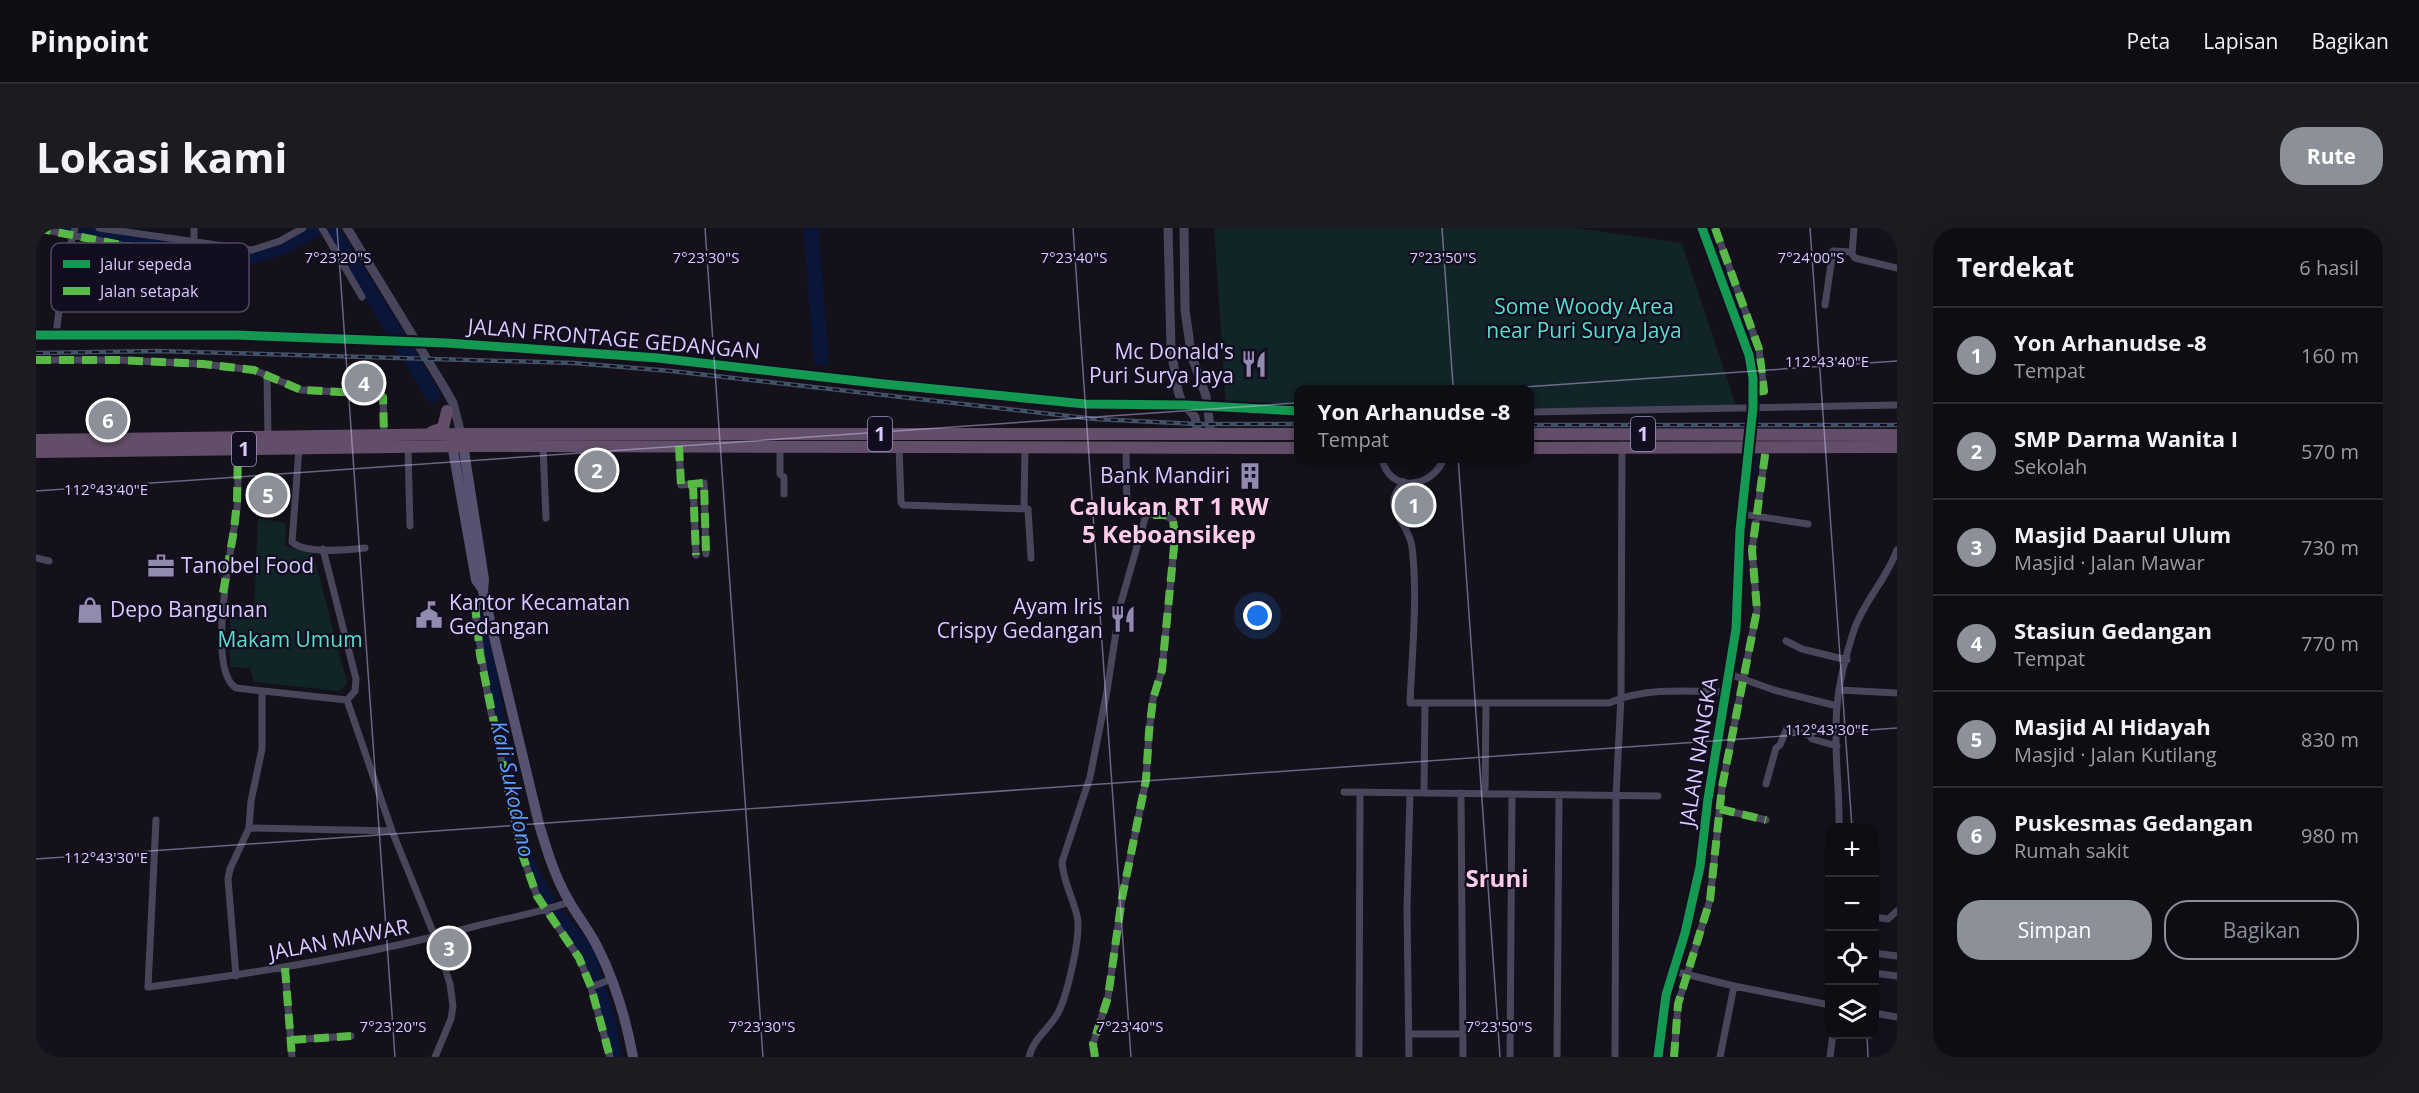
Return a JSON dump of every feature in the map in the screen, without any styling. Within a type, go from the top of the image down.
[{"type":"highway","points":[[422,434],[442,428],[447,411]]},
{"type":"highway","name":"1","points":[[36,440],[422,434],[457,440],[543,446],[1294,448]]},
{"type":"highway","points":[[1198,434],[1198,447]]},
{"type":"highway","points":[[1211,434],[1212,447]]},
{"type":"highway","name":"1","points":[[36,452],[408,447],[457,440],[1294,434]]},
{"type":"highway","name":"1","points":[[1534,434],[1897,435]]},
{"type":"highway","name":"1","points":[[1534,448],[1897,447]]},
{"type":"main road","points":[[457,440],[476,580],[484,593],[539,824],[550,862],[566,903],[597,944],[628,1031],[633,1057]]},
{"type":"street","points":[[36,228],[74,232],[119,243]]},
{"type":"street","points":[[99,228],[201,243]]},
{"type":"street","points":[[194,228],[194,242]]},
{"type":"street","points":[[249,250],[280,241],[303,228]]},
{"type":"street","points":[[322,228],[362,297]]},
{"type":"street","points":[[347,228],[444,387],[456,412],[457,440]]},
{"type":"street","points":[[1168,228],[1172,349],[1178,391],[1181,400],[1195,417],[1198,434]]},
{"type":"street","points":[[1184,228],[1185,310],[1191,354],[1204,387],[1211,434]]},
{"type":"street","name":"JALAN NANGKA","points":[[1659,1054],[1661,1023],[1673,972],[1692,909],[1736,629],[1743,514],[1758,448],[1749,355],[1702,228]]},
{"type":"street","points":[[1715,228],[1759,349],[1763,392],[1754,392]]},
{"type":"street","points":[[1854,228],[1852,252],[1855,258],[1897,268]]},
{"type":"street","points":[[1825,305],[1833,251],[1852,252]]},
{"type":"street","points":[[56,334],[59,312]]},
{"type":"street","name":"JALAN FRONTAGE GEDANGAN","points":[[36,335],[236,335],[401,340],[658,358],[1085,404],[1208,407]]},
{"type":"street","points":[[36,360],[119,360],[203,364],[254,370],[301,390],[382,395],[384,435]]},
{"type":"street","points":[[267,375],[268,436]]},
{"type":"street","points":[[444,387],[447,411],[457,440]]},
{"type":"street","points":[[1534,412],[1897,405]]},
{"type":"street","points":[[1208,407],[1294,411]]},
{"type":"street","points":[[1615,1057],[1617,795],[1621,697],[1622,434]]},
{"type":"street","points":[[543,446],[546,518]]},
{"type":"street","points":[[680,446],[681,485],[704,483],[706,554]]},
{"type":"street","points":[[408,447],[411,526]]},
{"type":"street","points":[[780,447],[780,474],[784,477],[784,495]]},
{"type":"street","points":[[899,447],[903,505],[1028,509],[1031,558]]},
{"type":"street","points":[[1024,508],[1025,447]]},
{"type":"street","points":[[1095,1057],[1093,1044],[1107,998],[1122,898],[1146,780],[1149,732],[1154,699],[1162,670],[1175,537],[1173,520],[1167,515],[1146,515],[1127,508],[1126,447]]},
{"type":"street","points":[[299,448],[292,542],[297,546],[324,549],[365,548]]},
{"type":"street","points":[[1659,1054],[1673,1054],[1676,1013],[1685,973],[1711,892],[1722,787],[1756,610],[1752,550],[1758,448]]},
{"type":"street","points":[[238,449],[237,510],[223,592],[221,618],[223,655],[228,680],[236,688],[347,700]]},
{"type":"street","points":[[1383,463],[1391,475],[1404,482],[1412,483],[1428,480],[1442,463]]},
{"type":"street","points":[[1404,482],[1397,489],[1394,510],[1410,531],[1412,548],[1413,618],[1410,703],[1609,703],[1621,697],[1691,691],[1727,692]]},
{"type":"street","points":[[693,484],[696,555]]},
{"type":"street","points":[[1743,514],[1808,524]]},
{"type":"street","points":[[1029,1057],[1033,1044],[1060,1009],[1075,951],[1079,929],[1062,871],[1062,862],[1090,777],[1107,691],[1120,606],[1146,515]]},
{"type":"street","points":[[324,549],[356,679],[355,691],[347,700]]},
{"type":"street","points":[[1839,823],[1837,706],[1846,660],[1864,606],[1883,580],[1897,550]]},
{"type":"street","points":[[36,558],[50,561]]},
{"type":"street","points":[[484,593],[474,606],[486,688],[521,851],[533,886],[574,948],[592,986],[610,1057]]},
{"type":"street","points":[[1786,641],[1802,649],[1846,660]]},
{"type":"street","points":[[1730,674],[1774,690],[1837,706]]},
{"type":"street","points":[[1840,690],[1897,693]]},
{"type":"street","points":[[236,976],[228,879],[249,828],[251,801],[262,749],[262,691]]},
{"type":"street","points":[[347,700],[392,831],[435,937],[450,984],[453,1006],[451,1018],[435,1057]]},
{"type":"street","points":[[1485,794],[1486,703]]},
{"type":"street","points":[[1424,793],[1425,704]]},
{"type":"street","points":[[1766,784],[1776,748],[1780,745],[1787,728],[1809,735],[1812,740],[1837,746]]},
{"type":"street","points":[[1344,792],[1658,796]]},
{"type":"street","points":[[1359,1057],[1360,792]]},
{"type":"street","points":[[1409,1057],[1407,909],[1410,793]]},
{"type":"street","points":[[1461,793],[1463,1057]]},
{"type":"street","points":[[1510,1057],[1512,794]]},
{"type":"street","points":[[1557,1057],[1559,795]]},
{"type":"street","points":[[1720,809],[1766,820]]},
{"type":"street","name":"JALAN MAWAR","points":[[156,819],[148,987],[236,976],[357,955],[566,903]]},
{"type":"street","points":[[249,828],[392,831]]},
{"type":"street","points":[[1692,909],[1704,914]]},
{"type":"street","points":[[1879,918],[1888,919],[1897,911]]},
{"type":"street","points":[[1879,954],[1897,956]]},
{"type":"street","points":[[285,968],[292,1057]]},
{"type":"street","points":[[1673,972],[1825,1004]]},
{"type":"street","points":[[1879,974],[1897,976]]},
{"type":"street","points":[[592,986],[610,980]]},
{"type":"street","points":[[1720,1057],[1734,986]]},
{"type":"street","points":[[1879,1014],[1897,1017]]},
{"type":"street","points":[[1409,1034],[1463,1034]]},
{"type":"street","points":[[291,1040],[351,1036]]},
{"type":"street","points":[[1830,1057],[1832,1039]]},
{"type":"green space","name":"Some Woody Area near Puri Surya Jaya","points":[[1214,228],[1576,228],[1682,243],[1737,408],[1534,408],[1534,385],[1294,385],[1294,408],[1226,408]]},
{"type":"green space","name":"Makam Umum","points":[[258,518],[286,523],[285,546],[313,553],[347,683],[339,691],[254,682],[250,668],[230,667],[230,611],[254,612]]},
{"type":"waterway","points":[[65,228],[149,243]]},
{"type":"waterway","points":[[249,256],[281,248],[318,228]]},
{"type":"waterway","points":[[331,228],[433,395]]},
{"type":"waterway","points":[[811,228],[821,358]]},
{"type":"waterway","points":[[1708,228],[1747,327],[1756,364],[1760,405]]},
{"type":"waterway","points":[[1759,429],[1760,411]]},
{"type":"waterway","points":[[1747,505],[1759,453]]},
{"type":"waterway","points":[[1740,625],[1742,586]]},
{"type":"waterway","name":"Kali Sukodono","points":[[477,609],[513,799]]},
{"type":"waterway","name":"Kali Sukodono","points":[[525,855],[551,908],[586,951],[609,1023],[615,1057]]},
{"type":"railway","points":[[36,353],[157,351],[574,363],[671,371],[1095,419],[1197,424],[1294,424]]},
{"type":"railway","points":[[1534,425],[1897,425]]},
{"type":"marked path","points":[[36,228],[111,243]]},
{"type":"marked path","points":[[1715,228],[1759,349],[1764,391],[1753,392]]},
{"type":"marked path","points":[[36,360],[119,360],[203,364],[254,370],[301,390],[379,394],[383,397],[384,435]]},
{"type":"marked path","points":[[679,446],[681,485],[704,483],[706,554]]},
{"type":"marked path","points":[[1674,1057],[1678,1004],[1710,900],[1722,787],[1757,610],[1752,550],[1766,448]]},
{"type":"marked path","points":[[223,593],[234,530],[238,449]]},
{"type":"marked path","points":[[693,484],[696,555]]},
{"type":"marked path","points":[[1095,1057],[1093,1044],[1108,997],[1122,898],[1146,780],[1153,699],[1162,670],[1175,537],[1173,520],[1166,515],[1146,515]]},
{"type":"marked path","points":[[475,603],[480,655],[521,851],[537,896],[579,958],[591,987],[610,1057]]},
{"type":"marked path","points":[[1720,809],[1766,820]]},
{"type":"marked path","points":[[285,968],[292,1057]]},
{"type":"marked path","points":[[291,1040],[351,1036]]},
{"type":"cycle path","points":[[1658,1057],[1666,995],[1685,933],[1700,867],[1708,799],[1736,629],[1740,530],[1753,408],[1753,378],[1749,355],[1702,228]]},
{"type":"cycle path","points":[[36,335],[236,335],[447,343],[658,358],[1085,404],[1186,405],[1294,411]]},
{"type":"place","name":"Mc Donald's Puri Surya Jaya","points":[[1254,364]]},
{"type":"place","name":"Stasiun Gedangan","points":[[364,383]]},
{"type":"place","name":"Puskesmas Gedangan","points":[[108,420]]},
{"type":"place","name":"SMP Darma Wanita I","points":[[597,470]]},
{"type":"place","name":"Bank Mandiri","points":[[1250,476]]},
{"type":"place","name":"Masjid Al Hidayah","points":[[268,495]]},
{"type":"place","name":"Yon Arhanudse -8","points":[[1414,505]]},
{"type":"place","name":"Tanobel Food","points":[[161,566]]},
{"type":"place","name":"Depo Bangunan","points":[[90,610]]},
{"type":"place","name":"Kantor Kecamatan Gedangan","points":[[429,615]]},
{"type":"place","name":"Ayam Iris Crispy Gedangan","points":[[1123,619]]},
{"type":"place","name":"Masjid Daarul Ulum","points":[[449,948]]},
{"type":"district","name":"Calukan RT 1 RW 5 Keboansikep","points":[[1169,521]]},
{"type":"district","name":"Sruni","points":[[1497,879]]}]
